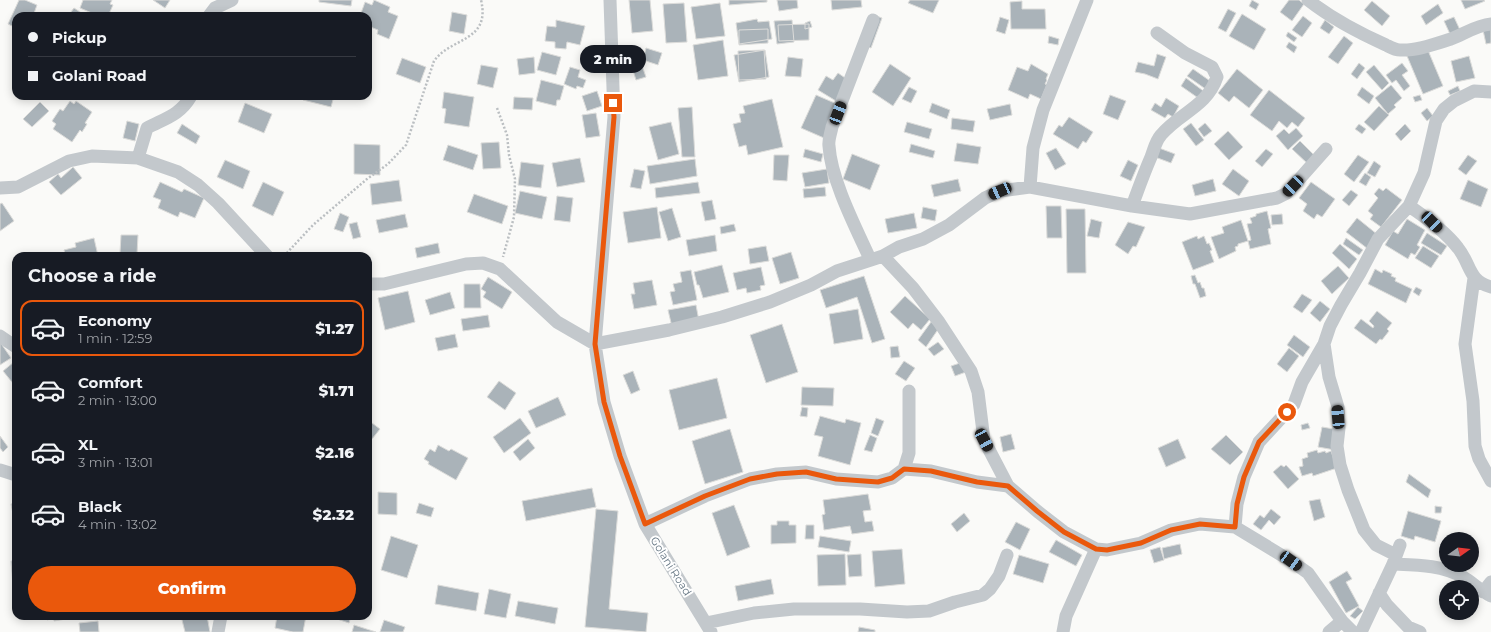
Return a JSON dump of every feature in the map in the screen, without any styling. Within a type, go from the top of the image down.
[{"type":"street","points":[[212,12],[215,8],[232,0]]},
{"type":"street","name":"Golani Road","points":[[610,0],[614,117],[595,344],[604,402],[620,456],[645,524],[708,628]]},
{"type":"street","points":[[1030,187],[1033,148],[1043,110],[1088,0]]},
{"type":"street","points":[[1308,0],[1336,19],[1377,41],[1398,50],[1408,50],[1451,39],[1482,25],[1491,24]]},
{"type":"street","points":[[870,259],[851,218],[835,174],[829,145],[832,127],[873,20]]},
{"type":"street","points":[[1132,206],[1146,166],[1160,136],[1202,102],[1213,88],[1217,77],[1212,67],[1186,53],[1157,32]]},
{"type":"street","points":[[1235,527],[1237,504],[1244,477],[1259,442],[1294,404],[1302,382],[1324,344],[1330,326],[1378,239],[1409,206],[1424,173],[1436,121],[1444,108],[1454,101],[1474,91],[1491,92]]},
{"type":"street","points":[[138,158],[147,128],[174,115],[186,105],[189,100]]},
{"type":"street","points":[[372,284],[384,284],[466,264],[483,263],[500,269],[557,322],[595,344],[669,330],[728,315],[770,302],[811,285],[837,271],[870,259],[884,256],[899,247],[923,239],[942,228],[985,198],[1000,191],[1030,187],[1132,206],[1190,214],[1276,198],[1287,193],[1326,149]]},
{"type":"street","points":[[0,188],[18,187],[69,161],[92,156],[138,158],[178,172],[198,185],[218,203],[263,252]]},
{"type":"street","points":[[1409,206],[1432,222],[1458,248],[1474,278],[1483,284],[1491,286]]},
{"type":"street","points":[[884,256],[913,288],[939,322],[971,371],[978,392],[984,440],[1008,486],[1037,511],[1064,532],[1096,549],[1107,550],[1141,543],[1171,530],[1200,524],[1235,527],[1308,573],[1342,621],[1353,632]]},
{"type":"street","points":[[1474,278],[1465,344],[1473,400],[1475,446],[1479,459],[1491,481]]},
{"type":"street","points":[[0,336],[12,344]]},
{"type":"street","points":[[1324,344],[1329,377],[1338,406],[1338,446],[1340,465],[1355,510],[1364,530],[1376,545],[1426,566],[1445,569],[1488,590]]},
{"type":"street","points":[[645,524],[705,496],[750,479],[777,474],[806,472],[836,479],[878,482],[892,478],[904,469],[909,453],[909,391]]},
{"type":"street","points":[[904,469],[931,471],[977,482],[1008,486]]},
{"type":"street","points":[[0,470],[12,474]]},
{"type":"street","points":[[1063,632],[1066,616],[1096,549]]},
{"type":"street","points":[[708,628],[754,613],[794,609],[860,609],[929,612],[955,602],[983,595],[999,576],[1007,555]]},
{"type":"street","points":[[1361,632],[1397,555]]},
{"type":"street","points":[[1379,593],[1387,605],[1408,627],[1420,632]]},
{"type":"street","points":[[218,632],[220,620]]},
{"type":"street","points":[[1330,632],[1342,621]]},
{"type":"path","points":[[288,252],[313,225],[366,179],[388,164],[406,145],[434,61],[439,55],[471,36],[481,24],[483,9],[481,0]]},
{"type":"path","points":[[497,108],[507,135],[515,179],[514,217],[500,269]]},
{"type":"building","points":[[19,0],[25,0],[37,5],[34,12],[14,12]]},
{"type":"building","points":[[83,0],[112,0],[110,4],[113,5],[110,12],[90,12],[80,8]]},
{"type":"building","points":[[153,0],[170,0],[165,8]]},
{"type":"building","points":[[319,0],[352,0],[351,6],[319,2]]},
{"type":"building","points":[[374,0],[390,7],[388,12],[398,16],[389,39],[377,34],[378,30],[372,28],[372,12],[361,12],[365,2],[372,5]]},
{"type":"building","points":[[629,0],[650,0],[653,31],[632,33]]},
{"type":"building","points":[[729,0],[767,0],[767,2],[729,5]]},
{"type":"building","points":[[777,0],[797,0],[798,8],[779,11]]},
{"type":"building","points":[[831,0],[861,0],[862,7],[832,10]]},
{"type":"building","points":[[910,0],[939,0],[933,13],[908,3]]},
{"type":"building","points":[[1252,0],[1259,4],[1256,10],[1249,6]]},
{"type":"building","points":[[1289,0],[1299,0],[1304,4],[1292,21],[1280,12]]},
{"type":"building","points":[[1461,0],[1484,0],[1485,1],[1465,9]]},
{"type":"building","points":[[1022,1],[1022,9],[1045,9],[1046,29],[1011,29],[1010,2]]},
{"type":"building","points":[[1372,1],[1390,16],[1382,26],[1364,10]]},
{"type":"building","points":[[684,3],[687,42],[666,43],[663,4]]},
{"type":"building","points":[[720,3],[725,36],[696,39],[691,7]]},
{"type":"building","points":[[1438,4],[1443,13],[1426,25],[1421,16]]},
{"type":"building","points":[[74,8],[80,12],[71,12]]},
{"type":"building","points":[[1228,9],[1236,13],[1226,32],[1218,28]]},
{"type":"building","points":[[452,12],[467,15],[464,34],[449,31]]},
{"type":"building","points":[[871,14],[882,18],[871,48],[860,44]]},
{"type":"building","points":[[1242,14],[1266,29],[1254,50],[1229,36]]},
{"type":"building","points":[[12,15],[12,26],[8,24]]},
{"type":"building","points":[[1303,16],[1312,23],[1302,37],[1292,30]]},
{"type":"building","points":[[1000,17],[1009,20],[1005,34],[996,31]]},
{"type":"building","points":[[1454,17],[1460,30],[1450,34],[1444,21]]},
{"type":"building","points":[[757,19],[758,22],[769,21],[772,39],[739,44],[736,23]]},
{"type":"building","points":[[556,20],[585,26],[580,45],[567,42],[566,49],[555,48],[555,42],[545,41],[547,26],[556,27]]},
{"type":"building","points":[[792,20],[794,42],[777,44],[774,21]]},
{"type":"building","points":[[1325,20],[1334,27],[1329,34],[1320,28]]},
{"type":"building","points":[[810,21],[812,27],[805,29],[805,23]]},
{"type":"building","points":[[809,24],[809,40],[779,41],[778,25]]},
{"type":"building","points":[[768,29],[768,43],[739,45],[739,30]]},
{"type":"building","points":[[1491,29],[1491,43],[1486,44],[1483,30]]},
{"type":"building","points":[[1288,32],[1297,38],[1294,42],[1286,36]]},
{"type":"building","points":[[1049,36],[1059,39],[1058,45],[1048,43]]},
{"type":"building","points":[[1344,36],[1353,43],[1338,64],[1328,57]]},
{"type":"building","points":[[723,40],[728,76],[698,80],[693,45]]},
{"type":"building","points":[[1289,42],[1297,47],[1294,53],[1286,47]]},
{"type":"building","points":[[646,48],[662,53],[658,65],[643,60]]},
{"type":"building","points":[[1427,48],[1443,86],[1423,94],[1407,56]]},
{"type":"building","points":[[764,50],[766,79],[739,80],[738,51]]},
{"type":"building","points":[[765,50],[769,77],[739,82],[734,55]]},
{"type":"building","points":[[542,52],[561,57],[556,75],[537,70]]},
{"type":"building","points":[[1157,54],[1166,57],[1158,79],[1135,72],[1138,62],[1154,66]]},
{"type":"building","points":[[1469,56],[1475,78],[1456,82],[1451,61]]},
{"type":"building","points":[[534,57],[535,73],[519,75],[517,59]]},
{"type":"building","points":[[788,57],[803,59],[801,77],[785,76]]},
{"type":"building","points":[[402,58],[426,67],[420,83],[396,74]]},
{"type":"building","points":[[641,63],[646,77],[636,80],[632,67]]},
{"type":"building","points":[[1359,63],[1365,68],[1357,79],[1351,74]]},
{"type":"building","points":[[1402,63],[1408,71],[1402,75],[1410,86],[1404,91],[1396,80],[1392,83],[1386,75]]},
{"type":"building","points":[[890,64],[911,78],[893,106],[872,92]]},
{"type":"building","points":[[1031,64],[1048,74],[1045,84],[1047,85],[1041,99],[1030,94],[1028,99],[1008,90],[1017,67],[1028,71]]},
{"type":"building","points":[[481,65],[498,68],[493,88],[477,84]]},
{"type":"building","points":[[1374,65],[1389,83],[1382,90],[1366,72]]},
{"type":"building","points":[[570,67],[580,70],[578,77],[586,80],[583,88],[577,86],[576,89],[564,84]]},
{"type":"building","points":[[1193,69],[1213,83],[1207,90],[1187,76]]},
{"type":"building","points":[[1237,69],[1263,90],[1249,108],[1234,96],[1229,102],[1218,93]]},
{"type":"building","points":[[838,73],[848,80],[836,101],[818,90],[826,76],[833,80]]},
{"type":"building","points":[[1186,78],[1206,93],[1201,100],[1181,86]]},
{"type":"building","points":[[541,80],[564,86],[560,100],[557,100],[556,106],[536,101]]},
{"type":"building","points":[[1391,85],[1402,98],[1394,105],[1396,107],[1388,114],[1375,98]]},
{"type":"building","points":[[1458,86],[1460,91],[1450,95],[1448,91]]},
{"type":"building","points":[[909,87],[917,91],[911,103],[902,99]]},
{"type":"building","points":[[1362,87],[1374,96],[1369,104],[1357,95]]},
{"type":"building","points":[[1269,90],[1305,118],[1298,127],[1292,122],[1287,128],[1279,121],[1272,131],[1250,115]]},
{"type":"building","points":[[597,91],[602,106],[587,111],[582,96]]},
{"type":"building","points":[[444,92],[474,97],[469,127],[444,123],[446,109],[442,108]]},
{"type":"building","points":[[816,95],[837,104],[824,138],[801,128]]},
{"type":"building","points":[[1110,95],[1126,101],[1118,120],[1103,114]]},
{"type":"building","points":[[1420,95],[1422,100],[1415,102],[1413,97]]},
{"type":"building","points":[[514,97],[533,98],[532,110],[513,109]]},
{"type":"building","points":[[1166,98],[1179,106],[1173,117],[1168,114],[1165,118],[1151,110],[1155,103],[1161,107]]},
{"type":"building","points":[[772,99],[783,147],[748,155],[746,145],[739,147],[733,124],[741,122],[739,114],[745,113],[743,106]]},
{"type":"building","points":[[303,100],[333,100],[331,107]]},
{"type":"building","points":[[70,101],[74,104],[76,101],[92,112],[85,123],[87,124],[82,132],[80,130],[72,142],[53,129],[56,124],[52,121],[60,109],[63,111]]},
{"type":"building","points":[[40,102],[49,111],[32,127],[23,119]]},
{"type":"building","points":[[245,103],[272,114],[264,133],[238,122]]},
{"type":"building","points":[[932,103],[950,110],[947,119],[929,112]]},
{"type":"building","points":[[1010,104],[1012,115],[990,120],[987,109]]},
{"type":"building","points":[[1379,106],[1389,115],[1374,131],[1364,122]]},
{"type":"building","points":[[692,107],[695,157],[682,157],[678,108]]},
{"type":"building","points":[[1427,108],[1433,116],[1427,121],[1421,113]]},
{"type":"building","points":[[596,113],[600,136],[586,138],[582,115]]},
{"type":"building","points":[[1069,117],[1093,132],[1086,143],[1083,141],[1078,149],[1053,134],[1059,125],[1062,127]]},
{"type":"building","points":[[952,118],[975,121],[973,132],[951,129]]},
{"type":"building","points":[[127,121],[139,124],[135,141],[123,138]]},
{"type":"building","points":[[671,122],[679,154],[658,160],[649,127]]},
{"type":"building","points":[[907,122],[932,129],[929,139],[904,132]]},
{"type":"building","points":[[1191,123],[1204,140],[1196,146],[1183,129]]},
{"type":"building","points":[[1205,123],[1212,131],[1204,137],[1198,129]]},
{"type":"building","points":[[182,124],[200,136],[196,144],[177,133]]},
{"type":"building","points":[[1359,124],[1366,129],[1362,134],[1355,129]]},
{"type":"building","points":[[1405,124],[1411,131],[1401,141],[1395,134]]},
{"type":"building","points":[[1296,128],[1303,136],[1288,150],[1276,136],[1284,129],[1289,134]]},
{"type":"building","points":[[1228,131],[1243,147],[1229,160],[1214,144]]},
{"type":"building","points":[[1300,141],[1317,158],[1309,165],[1292,149]]},
{"type":"building","points":[[499,142],[501,168],[483,169],[481,143]]},
{"type":"building","points":[[957,143],[981,147],[978,164],[954,161]]},
{"type":"building","points":[[354,144],[380,145],[380,175],[354,174]]},
{"type":"building","points":[[911,144],[935,151],[933,158],[909,152]]},
{"type":"building","points":[[448,145],[478,155],[473,170],[443,160]]},
{"type":"building","points":[[1056,148],[1066,164],[1055,170],[1046,153]]},
{"type":"building","points":[[1159,148],[1175,154],[1171,163],[1155,157]]},
{"type":"building","points":[[805,149],[823,154],[821,162],[803,157]]},
{"type":"building","points":[[1266,149],[1273,154],[1262,167],[1255,161]]},
{"type":"building","points":[[852,154],[880,165],[870,190],[843,179]]},
{"type":"building","points":[[774,155],[789,155],[787,181],[773,180]]},
{"type":"building","points":[[1358,155],[1369,162],[1354,182],[1344,174]]},
{"type":"building","points":[[1468,155],[1477,161],[1466,175],[1458,169]]},
{"type":"building","points":[[580,158],[585,182],[557,187],[552,163]]},
{"type":"building","points":[[695,159],[697,176],[650,184],[647,166]]},
{"type":"building","points":[[225,160],[250,171],[243,189],[217,177]]},
{"type":"building","points":[[1128,160],[1138,165],[1131,181],[1120,176]]},
{"type":"building","points":[[1374,161],[1381,166],[1375,177],[1367,173]]},
{"type":"building","points":[[521,162],[544,165],[541,188],[518,185]]},
{"type":"building","points":[[73,167],[82,178],[61,195],[49,182],[58,174],[61,178]]},
{"type":"building","points":[[634,169],[645,171],[641,189],[630,187]]},
{"type":"building","points":[[827,169],[829,183],[805,187],[802,173]]},
{"type":"building","points":[[1233,169],[1249,181],[1239,196],[1222,184]]},
{"type":"building","points":[[1365,173],[1371,177],[1366,186],[1359,182]]},
{"type":"building","points":[[958,179],[961,191],[934,197],[931,185]]},
{"type":"building","points":[[1213,179],[1216,191],[1195,196],[1192,185]]},
{"type":"building","points":[[399,180],[402,201],[372,205],[370,184]]},
{"type":"building","points":[[1468,180],[1488,189],[1481,207],[1460,199]]},
{"type":"building","points":[[160,182],[182,192],[184,189],[204,198],[195,218],[180,212],[178,217],[158,208],[161,200],[153,197]]},
{"type":"building","points":[[263,182],[284,192],[273,216],[252,206]]},
{"type":"building","points":[[698,182],[700,193],[656,198],[655,188]]},
{"type":"building","points":[[1311,182],[1335,199],[1322,217],[1317,214],[1314,219],[1303,211],[1307,204],[1299,198]]},
{"type":"building","points":[[825,187],[826,196],[804,198],[803,189]]},
{"type":"building","points":[[1379,188],[1383,191],[1386,188],[1402,200],[1381,227],[1370,219],[1373,215],[1368,211],[1378,198],[1374,194]]},
{"type":"building","points":[[1351,190],[1358,195],[1349,206],[1342,200]]},
{"type":"building","points":[[520,191],[547,197],[542,219],[515,213]]},
{"type":"building","points":[[474,194],[508,206],[502,224],[467,212]]},
{"type":"building","points":[[557,196],[573,198],[570,222],[554,220]]},
{"type":"building","points":[[712,200],[716,219],[705,221],[701,202]]},
{"type":"building","points":[[2,203],[14,221],[0,231],[0,204]]},
{"type":"building","points":[[1046,206],[1061,206],[1062,238],[1047,238]]},
{"type":"building","points":[[657,207],[661,238],[628,243],[623,212]]},
{"type":"building","points":[[923,207],[937,210],[935,221],[921,218]]},
{"type":"building","points":[[672,208],[681,237],[668,241],[659,212]]},
{"type":"building","points":[[1066,209],[1085,209],[1086,273],[1067,273]]},
{"type":"building","points":[[1267,211],[1271,228],[1268,229],[1271,244],[1250,249],[1248,241],[1251,240],[1247,224],[1252,223],[1250,218],[1256,216],[1256,214]]},
{"type":"building","points":[[340,213],[349,217],[343,232],[334,229]]},
{"type":"building","points":[[914,213],[917,228],[888,233],[885,219]]},
{"type":"building","points":[[405,214],[408,227],[379,233],[376,220]]},
{"type":"building","points":[[1282,214],[1283,224],[1272,225],[1271,215]]},
{"type":"building","points":[[1357,218],[1378,235],[1368,249],[1346,232]]},
{"type":"building","points":[[1091,219],[1102,222],[1099,238],[1087,236]]},
{"type":"building","points":[[1407,219],[1425,230],[1417,245],[1420,247],[1415,255],[1411,253],[1408,259],[1385,245],[1393,231],[1398,234]]},
{"type":"building","points":[[1241,220],[1248,241],[1238,244],[1238,246],[1235,247],[1236,251],[1219,259],[1211,237],[1224,233],[1222,227]]},
{"type":"building","points":[[357,222],[361,237],[353,239],[349,224]]},
{"type":"building","points":[[1128,222],[1145,227],[1136,247],[1133,246],[1128,254],[1115,245]]},
{"type":"building","points":[[734,224],[736,231],[721,234],[720,227]]},
{"type":"building","points":[[1427,233],[1447,246],[1441,255],[1421,243]]},
{"type":"building","points":[[121,235],[138,235],[137,252],[120,252]]},
{"type":"building","points":[[715,235],[717,251],[689,256],[686,240]]},
{"type":"building","points":[[1197,236],[1198,239],[1204,236],[1207,244],[1209,243],[1214,262],[1193,270],[1182,242]]},
{"type":"building","points":[[94,238],[97,252],[65,252],[64,250],[76,247],[75,243]]},
{"type":"building","points":[[1346,238],[1363,250],[1359,255],[1343,244]]},
{"type":"building","points":[[438,243],[440,253],[417,258],[415,248]]},
{"type":"building","points":[[1340,244],[1357,259],[1349,269],[1332,253]]},
{"type":"building","points":[[766,246],[769,261],[750,264],[748,249]]},
{"type":"building","points":[[1423,246],[1439,256],[1431,268],[1415,258]]},
{"type":"building","points":[[791,252],[799,278],[780,284],[772,258]]},
{"type":"building","points":[[722,265],[729,292],[703,298],[699,285],[697,285],[694,272]]},
{"type":"building","points":[[1338,266],[1349,278],[1332,294],[1321,281]]},
{"type":"building","points":[[761,267],[765,285],[760,286],[761,290],[747,293],[746,288],[737,290],[733,273]]},
{"type":"building","points":[[1375,269],[1382,273],[1383,270],[1392,274],[1391,276],[1396,278],[1395,281],[1412,289],[1406,303],[1368,284]]},
{"type":"building","points":[[691,270],[697,300],[673,305],[670,292],[675,291],[673,284],[682,282],[680,272]]},
{"type":"building","points":[[1195,275],[1198,283],[1200,282],[1202,288],[1204,288],[1206,296],[1200,298],[1191,276]]},
{"type":"building","points":[[864,276],[885,339],[872,343],[857,297],[826,308],[820,290]]},
{"type":"building","points":[[488,277],[512,292],[502,309],[483,297],[486,292],[481,289]]},
{"type":"building","points":[[652,280],[657,305],[634,309],[631,294],[635,294],[633,283]]},
{"type":"building","points":[[464,284],[480,284],[481,308],[464,308]]},
{"type":"building","points":[[1416,287],[1422,290],[1419,296],[1413,292]]},
{"type":"building","points":[[408,291],[415,322],[385,330],[378,298]]},
{"type":"building","points":[[450,292],[455,308],[430,315],[425,300]]},
{"type":"building","points":[[1302,294],[1312,300],[1302,313],[1293,307]]},
{"type":"building","points":[[905,296],[930,319],[921,330],[913,323],[908,329],[890,312]]},
{"type":"building","points":[[1320,301],[1330,309],[1320,322],[1310,313]]},
{"type":"building","points":[[696,305],[699,321],[672,327],[668,310]]},
{"type":"building","points":[[858,309],[863,339],[834,344],[829,314]]},
{"type":"building","points":[[1377,311],[1392,323],[1387,329],[1389,331],[1382,340],[1380,339],[1376,344],[1354,328],[1361,319],[1373,328],[1374,326],[1369,321]]},
{"type":"building","points":[[488,315],[490,327],[463,331],[461,319]]},
{"type":"building","points":[[931,322],[939,328],[926,347],[918,340]]},
{"type":"building","points":[[782,324],[798,372],[766,383],[750,335]]},
{"type":"building","points":[[455,334],[458,347],[438,351],[435,338]]},
{"type":"building","points":[[1294,335],[1310,347],[1303,357],[1287,345]]},
{"type":"building","points":[[0,342],[11,358],[0,365]]},
{"type":"building","points":[[938,342],[944,349],[934,356],[928,349]]},
{"type":"building","points":[[898,346],[900,357],[891,358],[890,347]]},
{"type":"building","points":[[1289,348],[1299,356],[1287,372],[1277,364]]},
{"type":"building","points":[[904,361],[915,368],[906,381],[895,374]]},
{"type":"building","points":[[963,362],[966,372],[955,376],[951,366]]},
{"type":"building","points":[[12,364],[12,382],[3,371]]},
{"type":"building","points":[[633,371],[640,390],[631,394],[623,375]]},
{"type":"building","points":[[717,378],[727,418],[679,430],[669,390]]},
{"type":"building","points":[[499,381],[516,393],[505,410],[487,397]]},
{"type":"building","points":[[802,387],[834,388],[833,406],[801,405]]},
{"type":"building","points":[[558,397],[566,415],[536,428],[528,411]]},
{"type":"building","points":[[802,407],[808,408],[807,417],[800,416]]},
{"type":"building","points":[[820,416],[845,423],[846,419],[861,423],[850,465],[818,456],[823,437],[814,435]]},
{"type":"building","points":[[520,418],[531,433],[504,453],[493,437]]},
{"type":"building","points":[[876,418],[884,421],[878,436],[871,433]]},
{"type":"building","points":[[372,423],[380,429],[372,439]]},
{"type":"building","points":[[1308,423],[1310,428],[1302,430],[1301,425]]},
{"type":"building","points":[[1322,427],[1340,430],[1335,450],[1318,447]]},
{"type":"building","points":[[730,429],[743,472],[705,484],[692,441]]},
{"type":"building","points":[[1011,434],[1015,449],[1003,452],[1000,437]]},
{"type":"building","points":[[870,435],[877,438],[872,452],[864,450]]},
{"type":"building","points":[[1226,435],[1243,452],[1230,465],[1211,449]]},
{"type":"building","points":[[0,436],[8,447],[3,452],[0,448]]},
{"type":"building","points":[[528,439],[535,448],[520,461],[513,452]]},
{"type":"building","points":[[1178,439],[1186,458],[1166,467],[1158,448]]},
{"type":"building","points":[[438,445],[449,451],[451,449],[468,458],[456,480],[428,464],[429,462],[424,459],[430,449],[435,452]]},
{"type":"building","points":[[1317,450],[1318,453],[1325,451],[1326,453],[1331,451],[1337,468],[1313,476],[1312,473],[1302,476],[1299,467],[1303,466],[1302,459],[1308,457],[1307,453]]},
{"type":"building","points":[[1281,465],[1284,467],[1286,465],[1299,479],[1288,489],[1273,472]]},
{"type":"building","points":[[1409,474],[1431,490],[1428,498],[1406,482]]},
{"type":"building","points":[[592,488],[596,507],[526,521],[522,501]]},
{"type":"building","points":[[378,492],[397,493],[397,515],[378,514]]},
{"type":"building","points":[[868,494],[871,510],[863,511],[865,522],[872,521],[874,531],[852,534],[850,526],[824,530],[822,515],[825,514],[823,500]]},
{"type":"building","points":[[1320,499],[1325,517],[1314,521],[1309,501]]},
{"type":"building","points":[[419,503],[434,508],[431,517],[416,513]]},
{"type":"building","points":[[734,505],[750,547],[727,556],[712,513]]},
{"type":"building","points":[[1435,506],[1442,507],[1441,513],[1435,513]]},
{"type":"building","points":[[596,509],[618,511],[609,609],[648,613],[646,632],[585,627]]},
{"type":"building","points":[[1271,509],[1281,517],[1274,525],[1269,520],[1261,530],[1253,524],[1260,515],[1264,518]]},
{"type":"building","points":[[1408,511],[1441,521],[1435,542],[1415,536],[1414,540],[1401,536]]},
{"type":"building","points":[[964,513],[970,521],[957,532],[951,524]]},
{"type":"building","points":[[777,521],[789,521],[789,525],[796,525],[796,543],[771,544],[771,525],[777,525]]},
{"type":"building","points":[[1016,522],[1030,529],[1020,550],[1005,542]]},
{"type":"building","points":[[806,525],[814,525],[814,539],[805,539]]},
{"type":"building","points":[[391,536],[418,545],[407,578],[381,570]]},
{"type":"building","points":[[820,536],[851,541],[849,552],[818,547]]},
{"type":"building","points":[[1056,540],[1082,555],[1076,566],[1049,552]]},
{"type":"building","points":[[1180,544],[1182,554],[1164,559],[1162,548]]},
{"type":"building","points":[[1160,547],[1164,560],[1154,563],[1150,550]]},
{"type":"building","points":[[902,549],[905,584],[875,587],[872,551]]},
{"type":"building","points":[[845,554],[846,585],[818,586],[817,555]]},
{"type":"building","points":[[861,554],[862,576],[849,577],[847,555]]},
{"type":"building","points":[[1019,555],[1049,564],[1043,583],[1013,574]]},
{"type":"building","points":[[1347,571],[1352,579],[1346,582],[1359,606],[1346,613],[1329,582]]},
{"type":"building","points":[[771,579],[774,594],[738,601],[735,586]]},
{"type":"building","points":[[438,585],[479,593],[476,611],[435,604]]},
{"type":"building","points":[[489,589],[511,594],[506,618],[484,614]]},
{"type":"building","points":[[518,601],[558,608],[555,624],[515,616]]},
{"type":"building","points":[[1358,607],[1363,611],[1355,619],[1350,616]]},
{"type":"building","points":[[182,620],[208,620],[210,632],[185,632]]},
{"type":"building","points":[[276,620],[305,620],[303,632],[293,632],[275,628]]},
{"type":"building","points":[[340,620],[350,620],[349,623]]},
{"type":"building","points":[[384,620],[405,627],[403,632],[380,632]]},
{"type":"building","points":[[98,621],[99,632],[80,632],[79,623]]},
{"type":"building","points":[[354,625],[376,632],[352,632]]},
{"type":"building","points":[[859,627],[875,630],[875,632],[858,632]]},
{"type":"route","points":[[613,103],[614,117],[595,344],[604,402],[620,456],[645,524],[705,496],[750,479],[764,476],[806,472],[836,479],[878,482],[892,478],[904,469],[931,471],[977,482],[1008,486],[1064,532],[1096,549],[1107,550],[1141,543],[1171,530],[1200,524],[1235,527],[1237,504],[1244,477],[1259,442],[1287,412]]}]
